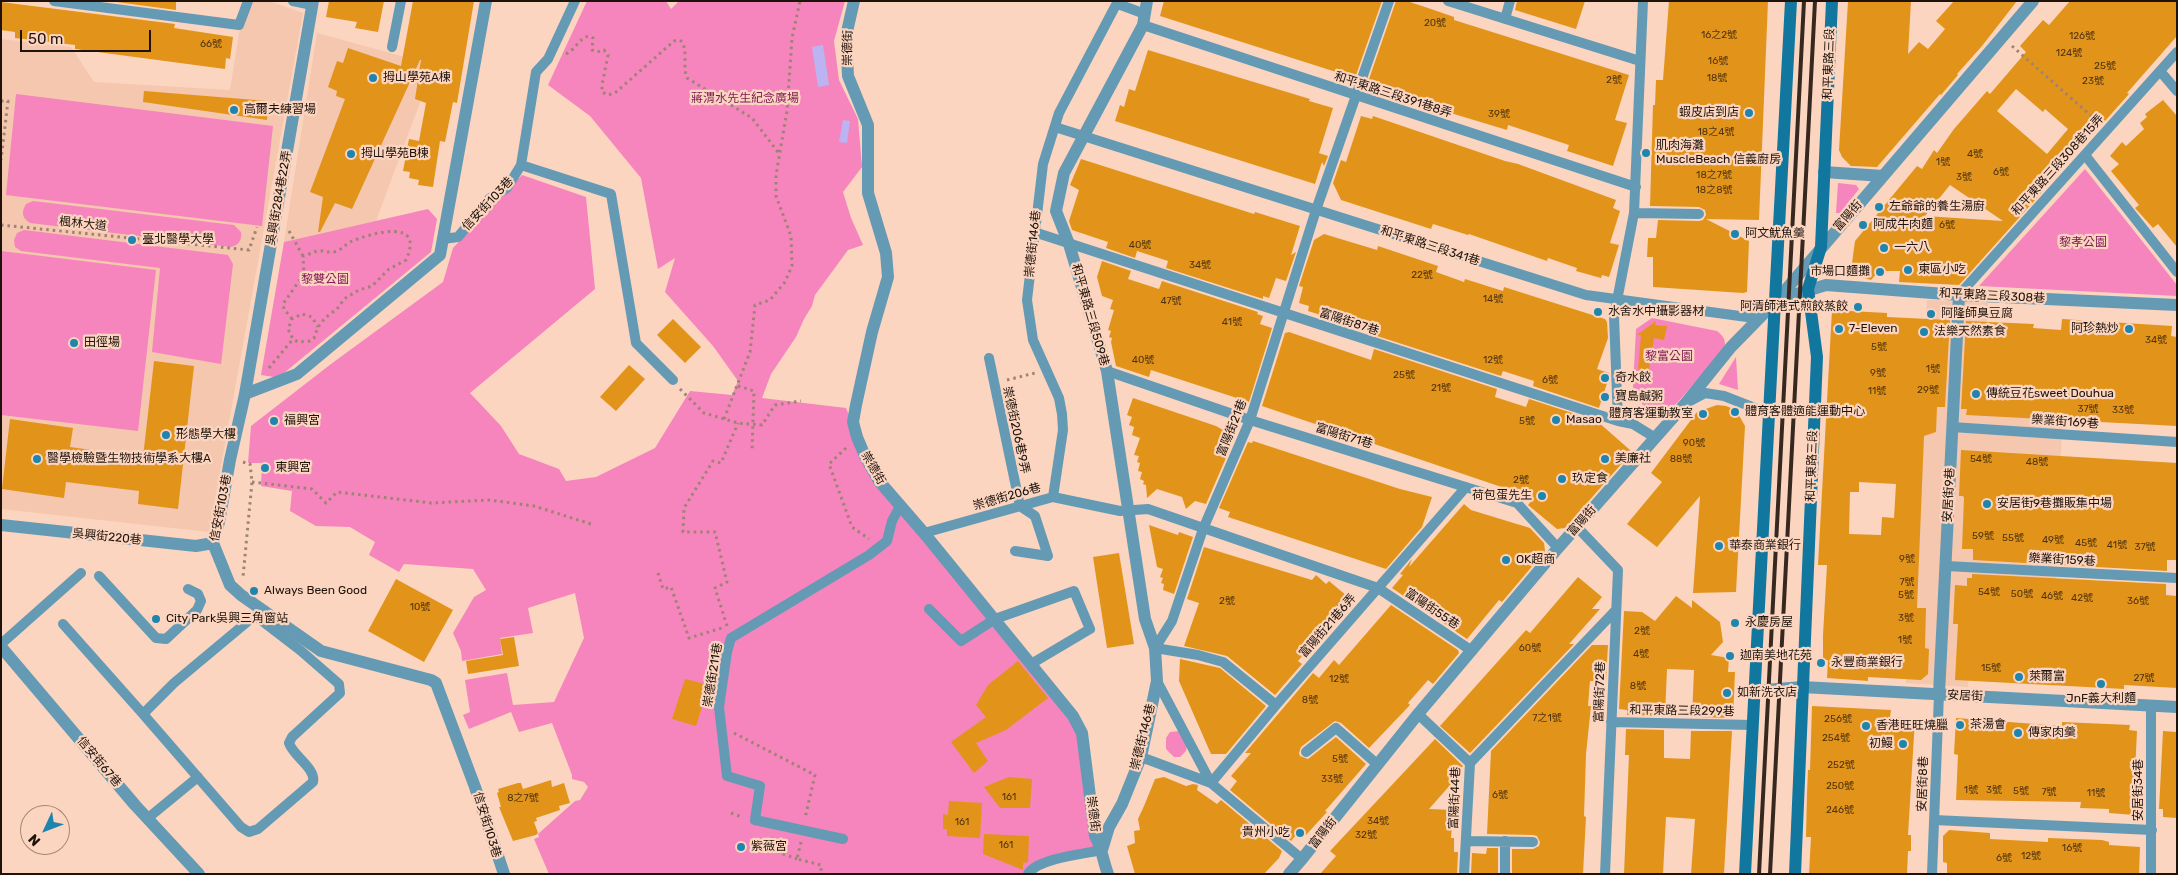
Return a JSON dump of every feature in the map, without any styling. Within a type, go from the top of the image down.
[{"type":"main road","points":[[1745,874],[1753,691],[1777,300],[1791,1]]},
{"type":"main road","name":"和平東路三段","points":[[1794,874],[1816,357],[1808,289],[1821,247],[1832,1]]},
{"type":"street","points":[[245,394],[297,374],[440,255],[486,1]]},
{"type":"street","name":"崇德街","points":[[854,1],[846,36],[848,76],[868,125],[868,193],[886,253],[888,277],[872,332],[856,405],[853,422],[857,438],[879,481],[995,619],[1073,716],[1082,733],[1095,836],[1102,850],[1108,874]]},
{"type":"street","name":"富陽街","points":[[1289,874],[1418,714],[1558,548],[1685,404],[1731,347],[1777,300],[2033,1]]},
{"type":"street","name":"吳興街284巷22弄","points":[[245,394],[313,3]]},
{"type":"street","name":"和平東路三段509巷","points":[[1145,13],[1064,173],[1056,211],[1069,244],[1107,371],[1145,619],[1155,648]]},
{"type":"street","points":[[1824,172],[1883,176]]},
{"type":"street","name":"和平東路三段308巷","points":[[1808,289],[1826,285],[1959,295],[2177,305]]},
{"type":"street","name":"和平東路三段341巷","points":[[1777,300],[1808,289]]},
{"type":"street","name":"安居街9巷","points":[[1939,694],[1959,295]]},
{"type":"street","name":"信安街103巷","points":[[245,394],[213,543],[230,585],[321,651],[431,680],[436,683],[475,787],[504,874]]},
{"type":"street","name":"吳興街220巷","points":[[1,525],[196,546],[213,543]]},
{"type":"street","name":"信安街67巷","points":[[1,645],[148,818],[199,874]]},
{"type":"street","name":"崇德街146巷","points":[[1102,850],[1108,827],[1122,804],[1141,757],[1157,681],[1155,648]]},
{"type":"street","name":"安居街","points":[[1753,691],[1802,687],[2177,707]]},
{"type":"lane","points":[[54,1],[239,25],[248,1]]},
{"type":"lane","points":[[293,1],[313,3]]},
{"type":"lane","points":[[392,47],[401,1]]},
{"type":"lane","name":"信安街103巷","points":[[444,239],[458,237],[490,198],[506,188],[521,165],[536,72],[548,59],[574,1]]},
{"type":"lane","name":"富陽街21巷","points":[[1155,648],[1172,621],[1203,529],[1250,420],[1316,210],[1389,1]]},
{"type":"lane","points":[[1448,1],[1640,61]]},
{"type":"lane","points":[[1505,19],[1510,1]]},
{"type":"lane","points":[[1618,421],[1614,316],[1634,213],[1643,1]]},
{"type":"lane","name":"和平東路三段391巷8弄","points":[[1118,3],[1356,96],[1636,187]]},
{"type":"lane","name":"崇德街146巷","points":[[1053,497],[1063,430],[1062,414],[1058,398],[1033,340],[1027,300],[1034,232],[1043,164],[1059,113],[1118,3]]},
{"type":"lane","name":"和平東路三段308巷15弄","points":[[1959,295],[2177,52]]},
{"type":"lane","points":[[2160,71],[2177,91]]},
{"type":"lane","name":"和平東路三段341巷","points":[[1055,127],[1586,295],[1747,317],[1777,300]]},
{"type":"lane","points":[[2085,154],[2177,272]]},
{"type":"lane","name":"信安街103巷","points":[[521,165],[611,194],[636,343],[673,380]]},
{"type":"lane","points":[[1634,213],[1699,214]]},
{"type":"lane","name":"富陽街87巷","points":[[1034,232],[1283,314],[1618,421],[1633,424],[1654,437]]},
{"type":"lane","name":"崇德街206巷9弄","points":[[989,358],[1020,506]]},
{"type":"lane","name":"富陽街71巷","points":[[1107,371],[1250,420],[1517,503],[1558,548]]},
{"type":"lane","points":[[1685,404],[1705,393],[1724,396],[1770,414]]},
{"type":"lane","name":"樂業街169巷","points":[[1952,427],[2177,442]]},
{"type":"lane","name":"富陽街21巷6弄","points":[[1211,783],[1276,705],[1466,487]]},
{"type":"lane","name":"崇德街206巷","points":[[924,533],[1053,497],[1127,511],[1148,509],[1203,529]]},
{"type":"lane","name":"崇德街211巷","points":[[843,839],[754,820],[760,786],[727,776],[719,707],[727,652],[731,638],[869,555],[887,541],[892,522],[900,506]]},
{"type":"lane","points":[[1015,551],[1048,556],[1035,516],[1020,506]]},
{"type":"lane","name":"富陽街72巷","points":[[1576,527],[1618,570],[1605,874]]},
{"type":"lane","name":"富陽街55巷","points":[[1203,529],[1378,588],[1472,651]]},
{"type":"lane","name":"樂業街159巷","points":[[1946,566],[2177,578]]},
{"type":"lane","points":[[1,645],[81,573]]},
{"type":"lane","points":[[99,576],[156,638],[162,640],[166,640],[197,610],[202,601],[198,594],[188,589]]},
{"type":"lane","points":[[929,609],[961,641],[995,619],[1074,591],[1090,629],[1031,664]]},
{"type":"lane","points":[[1470,763],[1615,611]]},
{"type":"lane","points":[[63,624],[241,827],[249,832],[258,829],[313,782],[312,772],[291,750],[289,743],[292,737],[340,693],[339,684],[300,650],[257,617],[253,617],[174,683],[142,714]]},
{"type":"lane","points":[[1155,648],[1198,655],[1223,662],[1276,705]]},
{"type":"lane","points":[[1157,681],[1211,783]]},
{"type":"lane","name":"安居街8巷","points":[[1932,874],[1939,694]]},
{"type":"lane","name":"安居街34巷","points":[[2151,706],[2151,874]]},
{"type":"lane","name":"富陽街44巷","points":[[1418,714],[1470,763],[1464,874]]},
{"type":"lane","name":"和平東路三段299巷","points":[[1612,722],[1752,726]]},
{"type":"lane","points":[[1306,752],[1336,728],[1378,765]]},
{"type":"lane","points":[[1141,757],[1211,783],[1302,859]]},
{"type":"lane","points":[[148,818],[198,777]]},
{"type":"lane","points":[[1934,820],[2152,830]]},
{"type":"lane","points":[[1466,841],[1534,842]]},
{"type":"lane","points":[[1505,874],[1506,842]]},
{"type":"lane","points":[[1028,874],[1030,870],[1044,862],[1102,850]]},
{"type":"path","points":[[724,419],[750,352],[756,305],[770,300],[785,282],[792,266],[791,236],[776,196],[779,152],[787,111],[792,38],[800,1]]},
{"type":"path","points":[[548,59],[572,51],[584,37],[589,36],[592,38],[592,50],[597,52],[604,50],[608,55],[602,85],[602,92],[608,95],[615,93],[674,41],[680,40],[683,43],[685,52],[684,69],[687,78],[752,118],[779,152]]},
{"type":"path","points":[[2002,38],[2107,130]]},
{"type":"path","points":[[1,100],[8,101],[1,160]]},
{"type":"path","name":"楓林大道","points":[[1,225],[249,250],[258,226]]},
{"type":"path","points":[[286,227],[303,256],[304,274],[283,304],[284,309],[292,319]]},
{"type":"path","points":[[303,256],[320,251],[330,253],[339,250],[349,243],[393,231],[401,232],[411,242],[411,250],[406,260],[389,269],[372,286],[359,290],[344,299],[337,309],[325,318],[318,327],[314,338],[310,341],[298,342],[293,339],[288,329],[292,319],[302,314],[308,314],[318,327]]},
{"type":"path","points":[[994,384],[1046,370]]},
{"type":"path","points":[[673,380],[704,413],[738,423],[762,426],[774,405],[801,401]]},
{"type":"path","points":[[738,386],[754,392],[752,452]]},
{"type":"path","points":[[731,638],[715,588],[727,582],[715,532],[683,532],[684,508],[713,461],[721,463],[738,423]]},
{"type":"path","points":[[857,438],[829,464],[852,527],[879,547]]},
{"type":"path","points":[[230,460],[250,464],[252,482],[242,595]]},
{"type":"path","points":[[252,482],[312,489],[326,503],[337,492],[431,503],[489,500],[534,506],[594,525]]},
{"type":"path","points":[[658,573],[663,589],[671,587],[689,638],[727,626]]},
{"type":"path","points":[[720,725],[815,774],[797,859]]},
{"type":"path","points":[[776,825],[770,849],[821,865],[821,874]]},
{"type":"shaded area","name":"臺北醫學大學","points":[[250,1],[269,1],[303,13],[209,532],[1,509],[1,39],[71,47],[94,82],[230,90],[239,33]]},
{"type":"shaded area","points":[[317,33],[434,65],[376,221],[284,242]]},
{"type":"shaded area","points":[[823,45],[829,85],[818,87],[812,47]]},
{"type":"shaded area","points":[[843,120],[850,121],[847,143],[839,142]]},
{"type":"shaded area","name":"安居街9巷攤販集中場","points":[[1927,300],[1988,303],[1983,396],[2063,400],[2055,611],[1972,607],[1968,687],[1906,683]]},
{"type":"green space","name":"蔣渭水先生紀念廣場","points":[[587,1],[666,1],[671,9],[679,1],[845,1],[834,41],[839,80],[858,119],[862,167],[843,192],[851,218],[863,245],[848,250],[815,295],[812,306],[796,337],[771,374],[762,398],[846,408],[877,484],[961,583],[1079,733],[1098,846],[1026,874],[549,874],[534,839],[539,837],[538,834],[575,801],[580,800],[588,787],[584,782],[572,779],[552,723],[519,732],[511,712],[469,729],[463,715],[470,712],[465,680],[507,673],[513,705],[554,702],[584,638],[575,593],[528,608],[533,633],[500,638],[502,654],[462,661],[461,651],[453,633],[474,597],[486,590],[473,569],[404,564],[399,572],[369,555],[375,542],[350,527],[316,526],[290,511],[292,491],[261,486],[262,463],[248,463],[251,426],[331,364],[443,282],[453,248],[522,175],[586,197],[595,289],[470,393],[501,426],[519,454],[559,469],[566,481],[596,477],[655,448],[690,391],[732,395],[738,381],[713,346],[665,292],[675,258],[658,269],[641,178],[590,116],[548,85]]},
{"type":"green space","points":[[16,94],[273,126],[262,226],[6,195]]},
{"type":"green space","name":"黎孝公園","points":[[2085,169],[2177,285],[2177,296],[1979,286]]},
{"type":"green space","points":[[1838,183],[1856,185],[1859,189],[1840,213],[1836,213]]},
{"type":"green space","points":[[33,201],[234,225],[241,232],[241,237],[238,243],[231,247],[30,223],[25,219],[23,210],[26,204]]},
{"type":"green space","name":"黎雙公園","points":[[428,209],[437,219],[431,252],[284,373],[274,377],[261,375],[284,242]]},
{"type":"green space","points":[[24,230],[228,255],[233,264],[221,364],[152,352],[160,268],[21,251],[15,247],[14,240],[17,233]]},
{"type":"green space","name":"田徑場","points":[[1,251],[156,270],[138,431],[1,415]]},
{"type":"green space","name":"黎富公園","points":[[1652,318],[1717,331],[1725,341],[1724,349],[1678,402],[1664,410],[1657,411],[1645,406],[1640,401],[1633,387],[1636,329]]},
{"type":"green space","points":[[1736,357],[1738,390],[1719,384]]},
{"type":"green space","points":[[1180,731],[1187,746],[1186,751],[1180,757],[1174,757],[1166,749],[1166,738],[1170,732]]},
{"type":"building","points":[[109,1],[176,1],[176,10]]},
{"type":"building","points":[[329,1],[384,1],[378,32],[355,28],[357,22],[326,17]]},
{"type":"building","points":[[413,1],[474,1],[457,103],[453,102],[445,142],[440,141],[433,187],[418,185],[419,180],[409,178],[410,172],[403,171],[409,139],[419,141],[426,103],[415,99],[420,60],[352,209],[335,203],[320,232],[318,232],[323,197],[310,192],[345,99],[336,96],[337,91],[328,87],[337,61],[343,63],[348,48],[401,66]]},
{"type":"building","points":[[1164,1],[1382,1],[1355,78],[1160,16]]},
{"type":"building","points":[[1396,1],[1407,1],[1454,17],[1454,20],[1629,75],[1615,120],[1627,123],[1613,166],[1567,151],[1569,145],[1508,125],[1507,130],[1381,92],[1383,88],[1370,84],[1368,82]]},
{"type":"building","points":[[1517,1],[1585,1],[1576,29],[1515,10]]},
{"type":"building","points":[[1669,1],[1768,1],[1759,220],[1706,219],[1749,241],[1747,292],[1653,287],[1653,257],[1647,257],[1648,238],[1656,238],[1658,220],[1699,221],[1703,220],[1706,215],[1705,210],[1699,207],[1650,206],[1653,105],[1655,105],[1656,80],[1663,80]]},
{"type":"building","points":[[1848,1],[1911,1],[1908,54],[1919,42],[1928,49],[1945,29],[1936,21],[1954,1],[2017,1],[1958,75],[1877,167],[1851,166],[1842,157],[1839,150]]},
{"type":"building","points":[[2070,1],[2177,1],[2177,36],[2127,93],[2129,94],[2105,121],[2102,119],[2042,189],[2043,191],[1959,285],[1899,282],[1900,271],[1879,271],[1871,280],[1864,278],[1857,272],[1852,263],[1855,241],[1917,166],[1922,169],[1934,150],[1937,153],[1954,129],[1987,91],[1990,94],[2026,52],[2020,46],[2043,20],[2049,25]],"holes":[[[2016,89],[2043,112],[2045,109],[2068,129],[2047,154],[1997,111]],[[1950,185],[2003,221],[1925,216]]]},
{"type":"building","points":[[1,2],[175,24],[174,28],[233,37],[230,59],[226,58],[225,69],[75,49],[75,45],[15,38],[15,32],[1,30]]},
{"type":"building","points":[[1148,50],[1310,99],[1309,101],[1333,108],[1319,153],[1328,156],[1324,166],[1322,162],[1315,184],[1115,121],[1120,105],[1124,107],[1129,89],[1135,91]]},
{"type":"building","name":"高爾夫練習場","points":[[144,91],[268,101],[267,120],[143,102]]},
{"type":"building","points":[[2163,100],[2177,116],[2177,247],[2158,224],[2153,228],[2135,208],[2139,205],[2111,171],[2119,164],[2110,156],[2122,142],[2126,146],[2144,129],[2140,123],[2147,117],[2145,114]]},
{"type":"building","points":[[1361,116],[1372,119],[1373,116],[1518,164],[1616,200],[1613,208],[1620,211],[1610,243],[1619,245],[1609,277],[1602,275],[1601,278],[1576,271],[1577,268],[1548,258],[1547,261],[1469,234],[1433,224],[1431,229],[1341,200],[1333,183],[1341,160],[1346,162]]},
{"type":"building","points":[[1081,159],[1254,214],[1255,212],[1300,226],[1291,255],[1296,252],[1286,281],[1276,278],[1269,298],[1263,296],[1263,299],[1166,268],[1168,261],[1137,251],[1135,258],[1106,248],[1108,242],[1072,230],[1069,221],[1079,190],[1070,185]]},
{"type":"building","points":[[1324,234],[1377,250],[1378,246],[1438,266],[1436,272],[1464,282],[1465,279],[1503,291],[1504,287],[1605,319],[1607,322],[1608,338],[1597,369],[1609,373],[1609,377],[1599,408],[1533,386],[1534,381],[1503,371],[1501,376],[1377,336],[1378,333],[1308,311],[1309,306],[1299,303],[1303,287],[1299,286],[1314,240]]},
{"type":"building","points":[[1102,261],[1131,271],[1128,279],[1159,289],[1162,281],[1258,312],[1257,314],[1263,316],[1260,324],[1272,328],[1249,402],[1151,370],[1149,377],[1116,366],[1111,342],[1112,338],[1109,337],[1111,331],[1108,330],[1114,310],[1110,309],[1113,300],[1102,296],[1097,277]]},
{"type":"building","points":[[1832,310],[1887,313],[1887,317],[1950,320],[1945,407],[1937,407],[1936,432],[1924,436],[1917,608],[1926,608],[1925,648],[1929,649],[1928,674],[1921,680],[1868,677],[1868,681],[1827,678],[1828,660],[1823,660],[1823,635],[1827,565],[1818,565]],"holes":[[[1859,482],[1896,484],[1894,518],[1882,517],[1881,535],[1849,534],[1850,492],[1859,492]]]},
{"type":"building","points":[[673,319],[701,347],[685,363],[657,335]]},
{"type":"building","points":[[2062,319],[2172,326],[2171,336],[2177,337],[2177,426],[1966,415],[1967,409],[1961,409],[1966,321],[2034,324],[2033,328],[2061,330]]},
{"type":"building","points":[[1656,321],[1655,325],[1667,326],[1664,340],[1654,338],[1649,370],[1638,369],[1641,335],[1637,335]]},
{"type":"building","points":[[1289,332],[1371,360],[1374,349],[1497,389],[1495,397],[1526,407],[1529,399],[1597,421],[1631,453],[1565,528],[1557,529],[1528,505],[1534,498],[1262,406],[1285,333]]},
{"type":"building","points":[[154,361],[194,366],[178,509],[138,504],[139,491],[66,482],[64,498],[2,489],[10,419],[73,428],[70,447],[143,457]]},
{"type":"building","points":[[629,365],[645,379],[616,411],[600,397]]},
{"type":"building","points":[[1133,398],[1216,426],[1223,430],[1222,433],[1235,437],[1206,504],[1195,501],[1186,509],[1182,497],[1157,489],[1147,498],[1146,485],[1140,479],[1142,472],[1138,471],[1140,463],[1137,462],[1139,456],[1134,455],[1140,438],[1132,435],[1134,427],[1129,425],[1132,417],[1127,415]]},
{"type":"building","points":[[1717,405],[1736,410],[1745,426],[1736,592],[1693,593],[1700,496],[1657,547],[1627,524],[1662,482],[1651,473],[1697,412]]},
{"type":"building","points":[[1253,441],[1400,489],[1432,497],[1422,527],[1386,569],[1228,517],[1230,512],[1219,508],[1248,442],[1252,443]]},
{"type":"building","points":[[1961,450],[2177,463],[2177,560],[2167,560],[2167,571],[1973,560],[1973,549],[1962,549],[1964,498],[1959,496]]},
{"type":"building","points":[[1464,504],[1471,510],[1530,528],[1544,543],[1545,551],[1502,602],[1499,600],[1467,639],[1392,588],[1403,575],[1400,574],[1412,559],[1409,567]]},
{"type":"building","points":[[1149,525],[1178,535],[1179,532],[1193,537],[1174,594],[1163,590],[1164,584],[1161,583],[1163,578],[1160,577],[1163,569],[1157,567]]},
{"type":"building","points":[[1204,547],[1312,580],[1316,575],[1326,584],[1329,581],[1347,596],[1332,614],[1336,617],[1298,661],[1302,664],[1275,695],[1227,656],[1184,646],[1199,603],[1187,599]]},
{"type":"building","points":[[1119,553],[1134,644],[1107,648],[1093,557]]},
{"type":"building","points":[[1972,574],[2166,584],[2166,595],[2177,596],[2177,688],[2124,685],[2124,689],[1955,680],[1958,624],[1953,624],[1955,585],[1967,586],[1967,578],[1972,578]]},
{"type":"building","points":[[1578,577],[1602,597],[1592,609],[1600,609],[1569,644],[1574,644],[1470,753],[1440,726],[1526,630],[1530,633]]},
{"type":"building","points":[[396,579],[453,610],[424,662],[368,631]]},
{"type":"building","points":[[1676,596],[1692,608],[1692,600],[1720,622],[1723,642],[1711,655],[1729,658],[1728,672],[1735,672],[1733,718],[1692,717],[1694,670],[1667,669],[1665,716],[1627,715],[1627,710],[1619,709],[1624,611],[1642,612],[1655,621]]},
{"type":"building","points":[[1391,605],[1458,650],[1459,653],[1433,684],[1428,680],[1408,703],[1410,705],[1369,748],[1341,723],[1335,721],[1301,747],[1300,756],[1308,759],[1336,737],[1366,764],[1306,835],[1300,830],[1291,841],[1230,790],[1237,781],[1231,776],[1251,753],[1245,753],[1313,673],[1319,678],[1334,660],[1339,665]]},
{"type":"building","points":[[514,637],[519,666],[468,674],[466,661],[503,655],[500,639]]},
{"type":"building","points":[[1592,645],[1608,645],[1606,681],[1590,681],[1588,706],[1591,706],[1586,754],[1584,816],[1586,817],[1583,874],[1512,874],[1512,849],[1533,849],[1539,846],[1540,842],[1537,836],[1533,835],[1487,834],[1491,751]]},
{"type":"building","points":[[1180,659],[1220,668],[1266,706],[1226,754],[1211,754],[1179,681]]},
{"type":"building","points":[[1018,661],[1048,698],[1006,730],[976,743],[988,761],[974,773],[951,742],[986,717],[976,705],[988,685]]},
{"type":"building","points":[[685,679],[709,685],[696,726],[672,719]]},
{"type":"building","points":[[1812,706],[1891,710],[1890,717],[1915,719],[1908,835],[1911,835],[1911,851],[1908,851],[1907,874],[1809,874],[1811,837],[1806,837]]},
{"type":"building","points":[[1956,718],[2062,726],[2062,722],[2130,725],[2129,730],[2137,731],[2133,815],[2109,813],[2109,809],[2080,808],[2081,802],[1956,800],[1958,755],[1954,754]]},
{"type":"building","points":[[1626,729],[1664,730],[1664,758],[1690,759],[1691,731],[1732,731],[1724,874],[1691,874],[1695,819],[1666,817],[1663,874],[1624,874],[1629,755],[1625,755]]},
{"type":"building","points":[[2163,731],[2177,732],[2177,818],[2163,817],[2163,809],[2159,809]]},
{"type":"building","points":[[1435,739],[1463,766],[1457,773],[1459,775],[1429,809],[1453,810],[1451,838],[1454,838],[1454,852],[1458,852],[1457,874],[1320,874],[1336,856],[1330,851]]},
{"type":"building","points":[[1009,777],[1032,779],[1030,808],[1000,808],[984,787]]},
{"type":"building","points":[[1164,777],[1186,786],[1198,785],[1197,790],[1217,804],[1221,800],[1282,851],[1279,858],[1264,874],[1135,874],[1127,846],[1135,843],[1134,831],[1140,830],[1138,819],[1155,779]]},
{"type":"building","points":[[551,780],[552,787],[564,783],[570,803],[559,806],[560,810],[536,818],[537,821],[534,822],[538,833],[536,835],[513,841],[499,807],[501,807],[497,793],[499,792],[498,789],[521,783],[523,789]]},
{"type":"building","points":[[949,801],[982,803],[980,838],[947,836],[947,829],[943,829],[943,814],[948,815]]},
{"type":"building","points":[[1949,830],[1990,833],[1990,839],[2048,842],[2048,838],[2102,840],[2109,842],[2109,845],[2140,847],[2139,874],[1947,874],[1947,863],[1943,862],[1943,836]]},
{"type":"building","points":[[984,834],[1029,836],[1028,862],[1023,863],[1023,870],[983,854]]},
{"type":"building","points":[[1487,848],[1498,848],[1498,874],[1471,874],[1472,853],[1486,854]]},
{"type":"railway","points":[[1759,874],[1804,1]]},
{"type":"railway","points":[[1770,874],[1815,1]]},
{"type":"place","name":"拇山學苑A棟","points":[[373,78]]},
{"type":"place","name":"高爾夫練習場","points":[[234,110]]},
{"type":"place","name":"蝦皮店到店","points":[[1749,113]]},
{"type":"place","name":"肌肉海灘 MuscleBeach 信義廚房","points":[[1646,153]]},
{"type":"place","name":"拇山學苑B棟","points":[[351,154]]},
{"type":"place","name":"左爺爺的養生湯廚","points":[[1879,207]]},
{"type":"place","name":"阿成牛肉麵","points":[[1863,225]]},
{"type":"place","name":"阿文魷魚羹","points":[[1735,234]]},
{"type":"place","name":"臺北醫學大學","points":[[132,240]]},
{"type":"place","name":"一六八","points":[[1884,248]]},
{"type":"place","name":"東區小吃","points":[[1908,270]]},
{"type":"place","name":"市場口麵攤","points":[[1880,272]]},
{"type":"place","name":"阿清師港式煎餃蒸餃","points":[[1858,307]]},
{"type":"place","name":"水舍水中攝影器材","points":[[1598,312]]},
{"type":"place","name":"阿隆師臭豆腐","points":[[1931,314]]},
{"type":"place","name":"7-Eleven","points":[[1839,329]]},
{"type":"place","name":"阿珍熱炒","points":[[2129,329]]},
{"type":"place","name":"法樂天然素食","points":[[1924,332]]},
{"type":"place","name":"田徑場","points":[[74,343]]},
{"type":"place","name":"奇水餃","points":[[1605,378]]},
{"type":"place","name":"傳統豆花sweet Douhua","points":[[1976,394]]},
{"type":"place","name":"寶島鹹粥","points":[[1605,397]]},
{"type":"place","name":"體育客體適能運動中心","points":[[1735,412]]},
{"type":"place","name":"體育客運動教室","points":[[1703,414]]},
{"type":"place","name":"Masao","points":[[1556,420]]},
{"type":"place","name":"福興宮","points":[[274,421]]},
{"type":"place","name":"形態學大樓","points":[[166,435]]},
{"type":"place","name":"醫學檢驗暨生物技術學系大樓A","points":[[37,459]]},
{"type":"place","name":"美廉社","points":[[1605,459]]},
{"type":"place","name":"東興宮","points":[[265,468]]},
{"type":"place","name":"玖定食","points":[[1562,479]]},
{"type":"place","name":"荷包蛋先生","points":[[1542,496]]},
{"type":"place","name":"安居街9巷攤販集中場","points":[[1987,504]]},
{"type":"place","name":"華泰商業銀行","points":[[1719,546]]},
{"type":"place","name":"OK超商","points":[[1506,560]]},
{"type":"place","name":"Always Been Good","points":[[254,591]]},
{"type":"place","name":"City Park吳興三角窗站","points":[[156,619]]},
{"type":"place","name":"永慶房屋","points":[[1735,623]]},
{"type":"place","name":"迦南美地花苑","points":[[1730,656]]},
{"type":"place","name":"永豐商業銀行","points":[[1821,663]]},
{"type":"place","name":"萊爾富","points":[[2019,677]]},
{"type":"place","name":"JnF義大利麵","points":[[2101,684]]},
{"type":"place","name":"如新洗衣店","points":[[1727,693]]},
{"type":"place","name":"茶湯會","points":[[1960,725]]},
{"type":"place","name":"香港旺旺燒臘","points":[[1866,726]]},
{"type":"place","name":"傳家肉羹","points":[[2018,733]]},
{"type":"place","name":"初鰻","points":[[1903,744]]},
{"type":"place","name":"貴州小吃","points":[[1300,833]]},
{"type":"place","name":"紫薇宮","points":[[741,847]]}]
